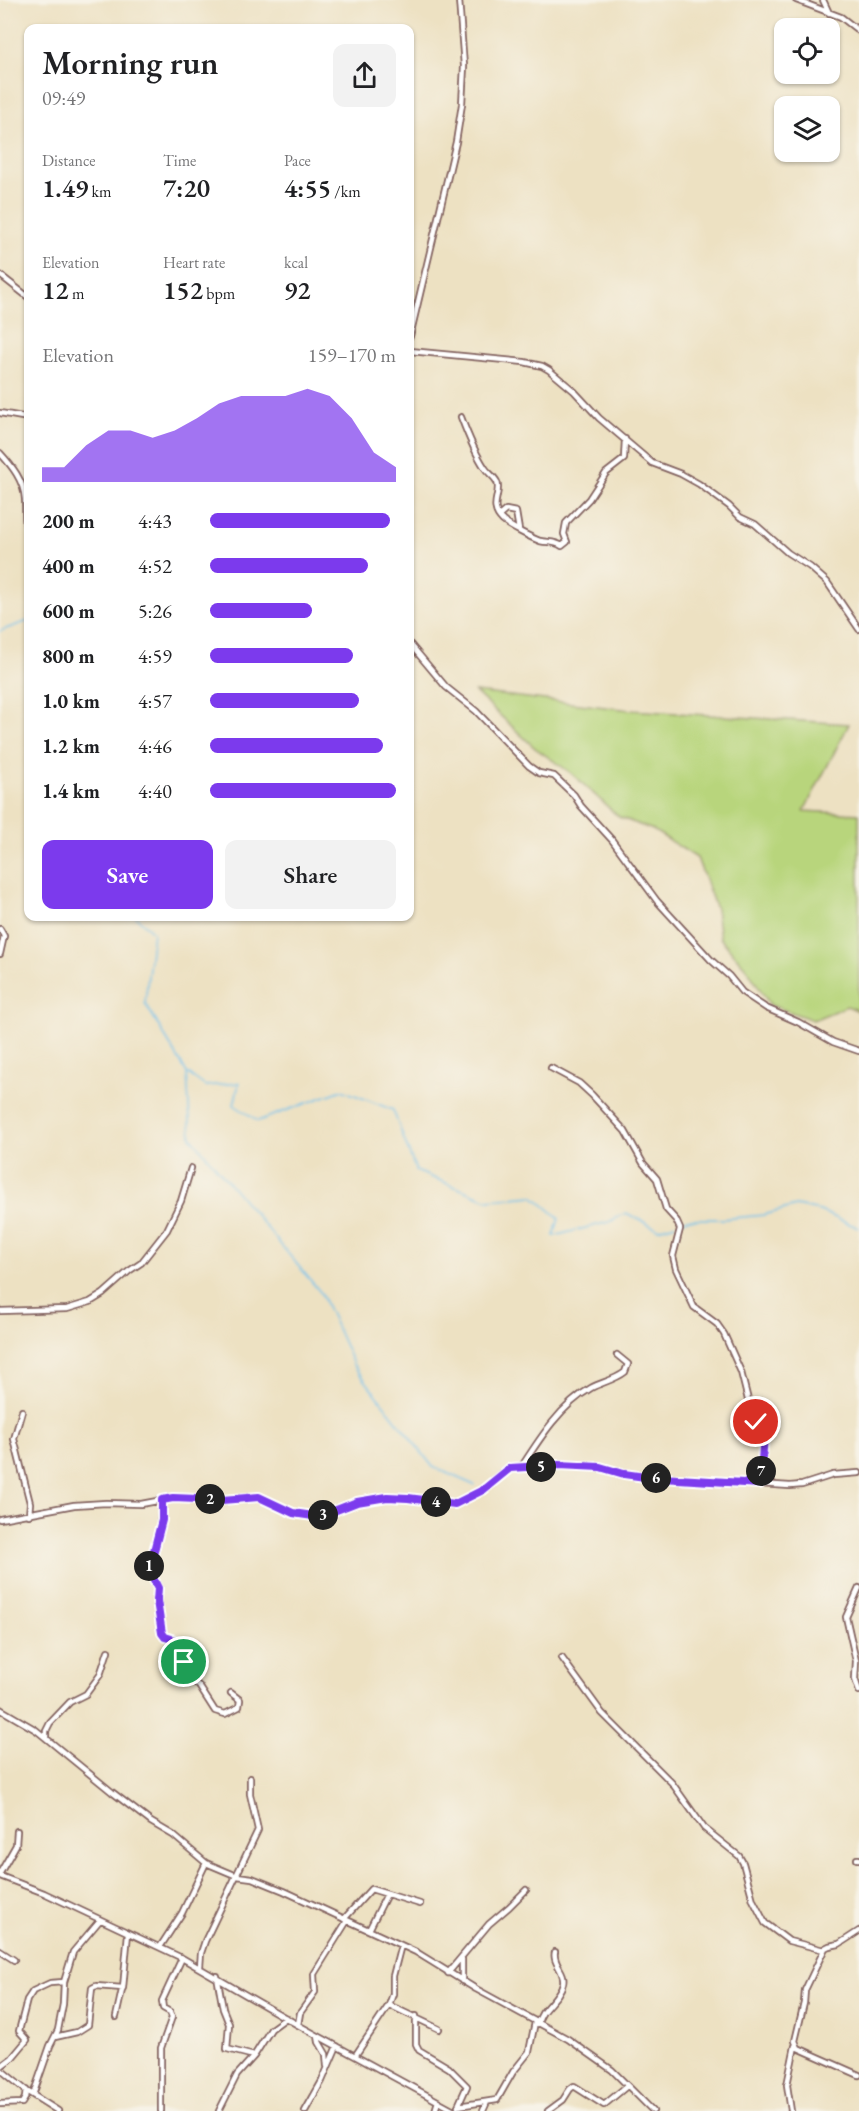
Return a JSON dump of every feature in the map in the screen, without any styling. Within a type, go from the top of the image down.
[{"type":"street","points":[[414,319],[456,142],[462,104],[464,66],[459,0]]},
{"type":"street","points":[[796,0],[846,20],[859,32]]},
{"type":"street","points":[[823,0],[829,13]]},
{"type":"street","points":[[0,275],[24,294]]},
{"type":"street","points":[[414,351],[524,362],[542,366],[568,386],[599,418],[652,463],[681,474],[705,488],[740,517],[754,524],[781,548],[810,567],[827,582],[859,628]]},
{"type":"street","points":[[0,413],[24,417]]},
{"type":"street","points":[[461,417],[484,466],[497,482],[495,500],[499,516],[507,524],[533,538],[565,546],[567,542],[564,531],[566,523],[590,499],[606,473],[624,459],[625,439]]},
{"type":"street","points":[[0,453],[13,468],[24,489]]},
{"type":"street","points":[[499,516],[506,510],[516,512],[519,530]]},
{"type":"street","points":[[414,649],[446,687],[476,711],[529,766],[539,773],[554,776],[571,792],[612,840],[659,904],[742,992],[766,1008],[798,1022],[833,1042],[859,1051]]},
{"type":"street","points":[[0,929],[4,936],[0,954]]},
{"type":"street","points":[[551,1068],[572,1078],[592,1095],[625,1131],[643,1163],[657,1179],[666,1209],[676,1220],[680,1229],[673,1256],[676,1269],[694,1307],[717,1324],[724,1334],[741,1372],[751,1412],[763,1432],[760,1484]]},
{"type":"street","points":[[0,1311],[67,1309],[90,1302],[103,1294],[141,1263],[167,1230],[181,1201],[191,1168]]},
{"type":"street","points":[[522,1466],[546,1430],[572,1403],[590,1389],[608,1383],[625,1372],[627,1364],[617,1355]]},
{"type":"street","points":[[22,1412],[14,1438],[30,1503],[29,1515]]},
{"type":"street","points":[[0,1519],[75,1505],[135,1504],[173,1498],[222,1500],[259,1497],[293,1513],[313,1516],[326,1514],[357,1502],[387,1497],[455,1504],[483,1490],[506,1470],[522,1466],[593,1466],[645,1477],[798,1486],[833,1475],[859,1473]]},
{"type":"street","points":[[162,1500],[162,1520],[149,1570],[158,1588],[157,1601],[162,1633],[165,1637],[178,1641],[179,1648],[175,1659],[187,1665],[188,1677],[199,1686],[215,1712],[225,1714],[239,1707],[240,1700],[231,1693]]},
{"type":"street","points":[[859,1588],[846,1617],[856,1661],[855,1679],[859,1691]]},
{"type":"street","points":[[46,1738],[46,1731],[50,1723],[70,1702],[86,1694],[100,1675],[108,1651]]},
{"type":"street","points":[[561,1658],[602,1713],[672,1783],[704,1828],[739,1856],[753,1900],[765,1923],[789,1941],[824,1950]]},
{"type":"street","points":[[0,1709],[23,1721],[46,1738],[112,1792],[151,1822],[173,1835],[206,1863],[252,1878],[401,1945],[462,1982],[568,2039],[612,2070],[653,2111]]},
{"type":"street","points":[[200,1967],[205,1941],[258,1830],[250,1794],[250,1778]]},
{"type":"street","points":[[17,1831],[16,1845],[0,1874],[200,1967],[298,2025],[438,2101],[457,2109],[494,2102],[499,2098],[513,2072],[529,2052],[537,2022],[556,1999],[563,1983],[562,1974],[554,1958],[555,1952]]},
{"type":"street","points":[[160,1947],[182,1913],[206,1863]]},
{"type":"street","points":[[298,2025],[300,2013],[314,1994],[314,1974],[346,1920],[371,1889],[420,1904]]},
{"type":"street","points":[[448,1973],[489,1924],[526,1890]]},
{"type":"street","points":[[369,1930],[387,1894]]},
{"type":"street","points":[[33,2095],[50,2046],[56,2037],[63,2004],[64,1982],[77,1946],[100,1920]]},
{"type":"street","points":[[791,2111],[787,2085],[805,1990],[827,1946],[839,1944],[859,1931]]},
{"type":"street","points":[[116,2017],[124,1987],[128,1933]]},
{"type":"street","points":[[355,2056],[389,2005],[401,1945]]},
{"type":"street","points":[[0,1951],[14,1960]]},
{"type":"street","points":[[161,2111],[161,2048],[172,2017],[170,2012],[163,2008],[162,2001],[182,1958]]},
{"type":"street","points":[[462,1959],[462,1982]]},
{"type":"street","points":[[217,1976],[223,2009],[229,2024],[227,2049],[254,2056]]},
{"type":"street","points":[[58,2111],[26,2090],[0,2068],[27,2040],[19,2031],[27,2000],[33,1991],[50,1983],[64,1982]]},
{"type":"street","points":[[56,2037],[77,2032],[88,2025],[92,1988],[96,1986],[122,1989]]},
{"type":"street","points":[[389,2005],[439,2029]]},
{"type":"street","points":[[416,2016],[416,2043],[419,2050],[449,2068],[467,2086],[457,2109]]},
{"type":"street","points":[[219,2111],[235,2079],[272,2029],[286,2018]]},
{"type":"street","points":[[318,2036],[326,2054],[327,2066]]},
{"type":"street","points":[[305,2111],[322,2081],[337,2046]]},
{"type":"street","points":[[795,2046],[859,2075]]},
{"type":"street","points":[[548,2111],[563,2100],[574,2086],[604,2105],[627,2086]]},
{"type":"street","points":[[0,2104],[22,2103],[26,2090]]},
{"type":"street","points":[[435,2111],[438,2101]]},
{"type":"street","points":[[483,2111],[486,2102]]},
{"type":"green space","points":[[475,692],[631,710],[849,724],[804,811],[859,814],[859,1011],[847,1006],[813,1020],[770,1005],[747,969],[720,938],[716,909],[697,858],[653,830],[619,817],[571,773],[535,748]]},
{"type":"waterway","points":[[0,631],[24,622]]},
{"type":"waterway","points":[[141,921],[153,932],[145,1003],[187,1073],[205,1086],[239,1083],[234,1105],[258,1121],[342,1090],[393,1110],[416,1171],[488,1200],[533,1196],[559,1218],[554,1236],[609,1222],[626,1213],[658,1229],[675,1224]]},
{"type":"waterway","points":[[187,1073],[191,1137],[321,1293],[354,1366],[433,1467],[474,1485]]},
{"type":"waterway","points":[[680,1222],[687,1219],[722,1219],[764,1215],[796,1206],[820,1211],[859,1228]]},
{"type":"route","points":[[184,1662],[175,1658],[179,1648],[178,1641],[169,1639],[162,1633],[157,1601],[158,1588],[149,1570],[162,1520],[162,1500],[182,1497],[222,1500],[259,1497],[293,1513],[313,1516],[320,1516],[357,1502],[387,1497],[451,1505],[483,1490],[510,1468],[559,1465],[600,1467],[645,1477],[760,1484],[764,1436],[756,1422]]}]
